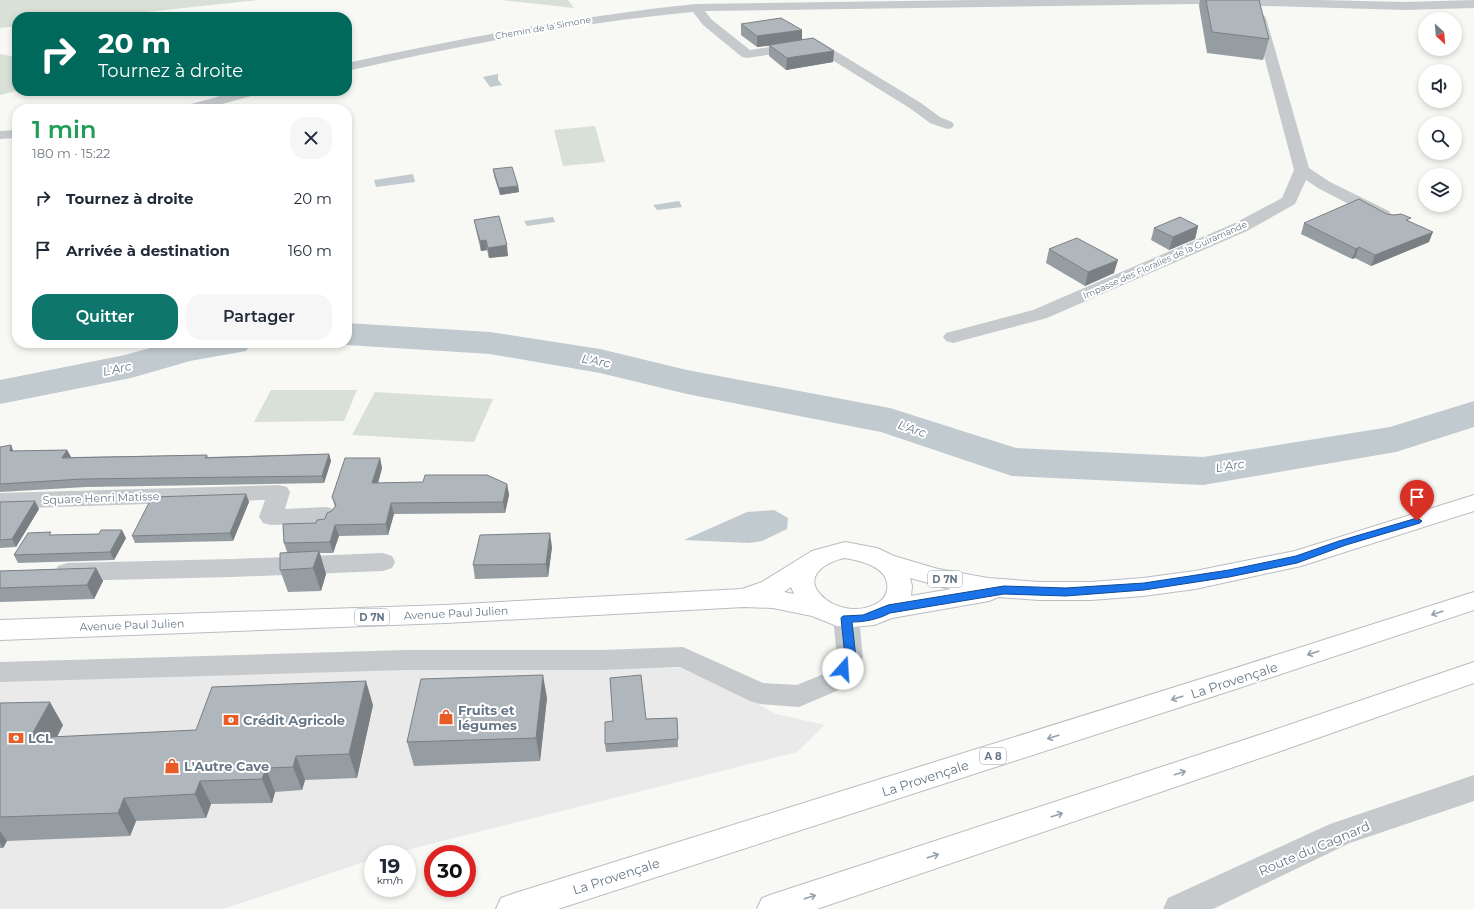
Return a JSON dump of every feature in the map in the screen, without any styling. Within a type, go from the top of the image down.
[{"type":"main road","name":"D 7N","points":[[888,563],[917,574],[1004,590],[1066,592],[1144,587],[1229,573],[1297,559],[1343,543],[1474,503]]},
{"type":"main road","points":[[845,550],[869,553],[888,563],[897,575],[900,584],[899,594],[895,602],[888,609],[872,617],[846,618],[833,615],[818,608],[810,600],[803,584],[803,577],[807,569],[813,561],[823,555],[845,550]]},
{"type":"main road","name":"Avenue Paul Julien","points":[[744,598],[771,588],[813,561]]},
{"type":"main road","name":"D 7N","points":[[888,609],[1004,590]]},
{"type":"main road","name":"Avenue Paul Julien","points":[[0,630],[445,614],[744,598],[773,599],[818,608]]},
{"type":"main road","name":"La Provençale","points":[[512,909],[1223,683],[1474,601]]},
{"type":"main road","points":[[773,909],[1257,748],[1474,672]]},
{"type":"street","name":"Chemin de la Simone","points":[[352,66],[526,30],[657,11],[693,4],[742,7],[1176,0],[1405,6],[1474,4]]},
{"type":"street","points":[[1257,1],[1266,42],[1302,170],[1324,185],[1390,220]]},
{"type":"street","points":[[693,4],[707,22],[747,54],[815,44],[916,106],[935,120],[947,125]]},
{"type":"street","points":[[207,104],[235,96]]},
{"type":"street","points":[[0,135],[12,134]]},
{"type":"street","name":"Impasse des Floralies de la Guiramande","points":[[953,338],[1040,314],[1241,228],[1289,201],[1302,170]]},
{"type":"street","name":"Square Henri Matisse","points":[[0,501],[278,492],[271,517],[326,515]]},
{"type":"street","points":[[47,572],[383,562]]},
{"type":"street","points":[[0,672],[405,660],[601,660],[683,657],[760,693],[799,696],[836,680],[850,658],[846,618]]},
{"type":"street","name":"Route du Cagnard","points":[[1179,909],[1341,833],[1474,788]]},
{"type":"shaded area","points":[[0,0],[258,0],[146,12],[12,12],[12,27],[0,28]]},
{"type":"shaded area","points":[[501,0],[568,0],[574,8]]},
{"type":"shaded area","points":[[0,54],[12,56],[12,92],[0,95]]},
{"type":"shaded area","points":[[498,74],[498,80],[502,85],[490,87],[483,77]]},
{"type":"shaded area","points":[[595,126],[605,162],[563,166],[554,130]]},
{"type":"shaded area","points":[[413,174],[415,182],[376,187],[374,180]]},
{"type":"shaded area","points":[[679,201],[682,207],[657,210],[653,205]]},
{"type":"shaded area","points":[[553,217],[555,222],[527,226],[524,221]]},
{"type":"shaded area","points":[[271,390],[357,390],[344,421],[254,422]]},
{"type":"shaded area","points":[[375,392],[493,399],[474,442],[352,435]]},
{"type":"shaded area","points":[[774,510],[788,518],[787,529],[762,541],[749,543],[684,540],[747,512]]},
{"type":"shaded area","points":[[445,666],[694,668],[776,714],[825,725],[797,752],[416,848],[416,845],[364,845],[364,862],[223,909],[0,909],[0,680]]},
{"type":"building","points":[[1206,0],[1259,0],[1269,39],[1212,32]]},
{"type":"building","points":[[781,18],[802,30],[757,36],[741,24]]},
{"type":"building","points":[[813,38],[834,51],[787,58],[769,45]]},
{"type":"building","points":[[512,167],[518,186],[499,188],[493,169]]},
{"type":"building","points":[[1359,199],[1387,214],[1401,214],[1411,218],[1406,220],[1433,232],[1375,255],[1359,247],[1356,249],[1304,223]]},
{"type":"building","points":[[499,216],[507,245],[488,248],[486,240],[480,241],[474,220]]},
{"type":"building","points":[[1180,217],[1198,226],[1173,237],[1154,228]]},
{"type":"building","points":[[1077,238],[1118,260],[1088,272],[1049,249]]},
{"type":"building","points":[[11,445],[10,451],[67,450],[62,458],[207,455],[205,458],[329,454],[322,476],[82,479],[0,484],[0,447]]},
{"type":"building","points":[[345,458],[380,458],[372,483],[423,482],[425,475],[487,475],[507,484],[503,502],[391,503],[386,524],[335,525],[330,542],[284,543],[283,524],[316,523],[317,520],[325,519],[327,513],[332,511],[336,505],[332,497]]},
{"type":"building","points":[[246,494],[230,533],[132,536],[152,497]]},
{"type":"building","points":[[35,501],[12,539],[0,540],[0,502]]},
{"type":"building","points":[[101,530],[122,530],[110,552],[14,555],[28,533],[51,532],[49,535],[99,534]]},
{"type":"building","points":[[550,533],[546,564],[473,565],[480,535]]},
{"type":"building","points":[[319,551],[313,568],[280,570],[280,553]]},
{"type":"building","points":[[96,568],[87,585],[0,588],[0,571]]},
{"type":"building","points":[[543,675],[536,738],[407,742],[421,679]]},
{"type":"building","points":[[641,675],[646,719],[677,718],[678,739],[605,744],[605,722],[613,721],[610,678]]},
{"type":"building","points":[[366,681],[349,754],[296,756],[293,767],[266,768],[262,779],[200,781],[195,794],[124,798],[118,813],[0,817],[0,703],[50,702],[30,738],[196,730],[212,687]]},
{"type":"waterway","name":"L'Arc","points":[[352,334],[490,343],[600,361],[687,382],[890,421],[1012,462],[1203,471],[1396,439],[1474,413]]},
{"type":"waterway","name":"L'Arc","points":[[0,392],[131,366],[186,350],[199,348]]},
{"type":"place","name":"Fruits et légumes","points":[[446,717]]},
{"type":"place","name":"Crédit Agricole","points":[[231,720]]},
{"type":"place","name":"LCL","points":[[16,738]]},
{"type":"place","name":"L'Autre Cave","points":[[172,766]]},
{"type":"route","points":[[843,669],[850,658],[846,618],[872,617],[888,609],[1004,590],[1066,592],[1144,587],[1229,573],[1297,559],[1343,543],[1417,521]]}]
